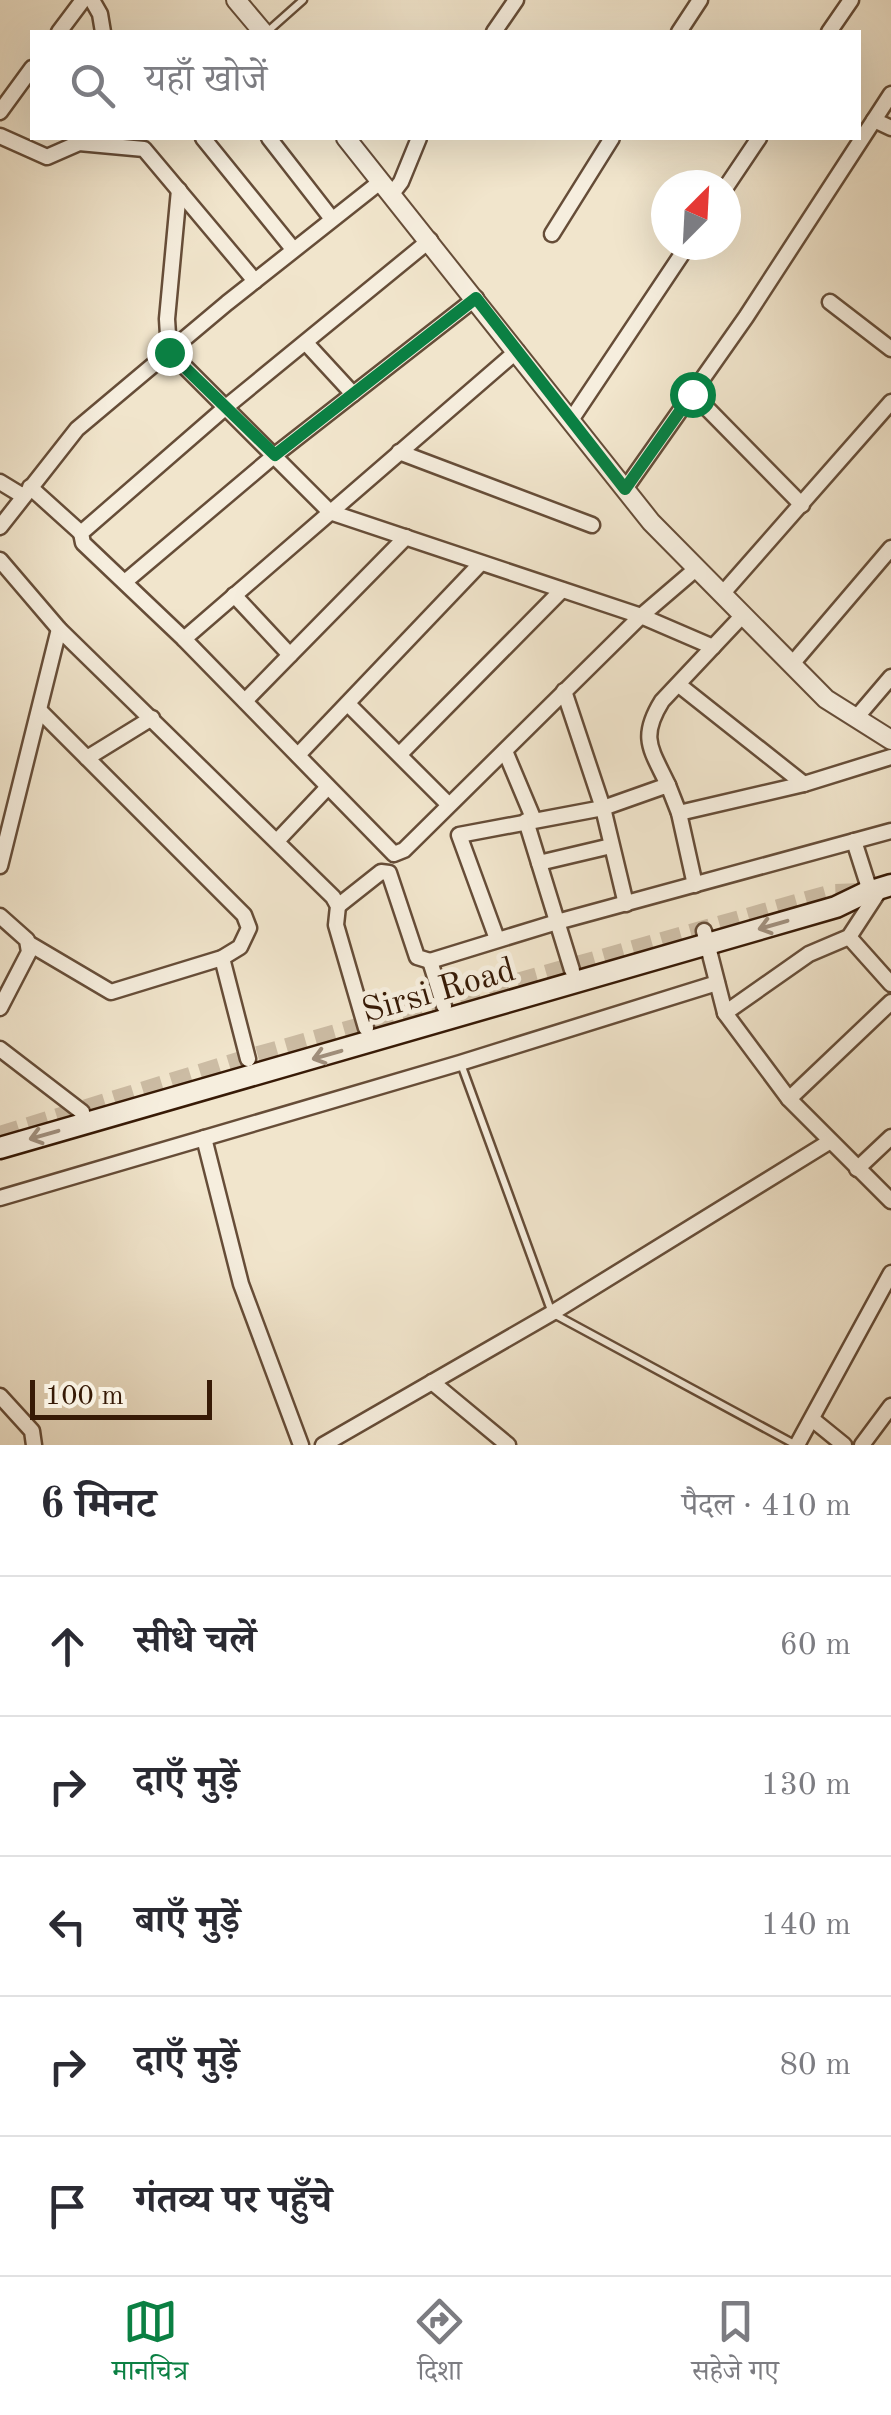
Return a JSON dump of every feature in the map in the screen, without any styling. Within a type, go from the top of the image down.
[{"type":"main road","name":"Sirsi Road","points":[[0,1148],[706,937],[836,907],[877,889]]},
{"type":"street","points":[[60,30],[83,0]]},
{"type":"street","points":[[92,0],[103,30]]},
{"type":"street","points":[[236,0],[262,30]]},
{"type":"street","points":[[495,30],[516,0]]},
{"type":"street","points":[[680,30],[700,0]]},
{"type":"street","points":[[830,30],[851,0]]},
{"type":"street","points":[[0,112],[30,71]]},
{"type":"street","points":[[861,140],[891,94]]},
{"type":"street","points":[[874,120],[891,128]]},
{"type":"street","points":[[0,136],[47,157],[69,142],[140,143],[256,281]]},
{"type":"street","points":[[205,140],[294,250]]},
{"type":"street","points":[[271,140],[332,219]]},
{"type":"street","points":[[348,140],[651,522],[826,699],[891,740]]},
{"type":"street","points":[[0,527],[77,429],[332,219],[402,182],[417,140]]},
{"type":"street","points":[[552,234],[611,140]]},
{"type":"street","points":[[738,170],[758,140]]},
{"type":"street","points":[[625,489],[861,140]]},
{"type":"street","points":[[179,190],[167,319],[169,352],[330,512],[641,616],[713,647]]},
{"type":"street","points":[[81,532],[430,240]]},
{"type":"street","points":[[571,420],[678,260]]},
{"type":"street","points":[[126,581],[275,455],[476,298]]},
{"type":"street","points":[[830,302],[891,349]]},
{"type":"street","points":[[306,343],[353,394]]},
{"type":"street","points":[[184,638],[517,350]]},
{"type":"street","points":[[692,394],[802,505]]},
{"type":"street","points":[[722,594],[891,402]]},
{"type":"street","points":[[399,452],[592,525]]},
{"type":"street","points":[[0,482],[26,491],[81,532],[83,542],[184,638],[394,854],[404,850],[641,616],[697,568]]},
{"type":"street","points":[[245,701],[406,538]]},
{"type":"street","points":[[792,664],[891,548]]},
{"type":"street","points":[[0,560],[58,629],[333,897],[338,906],[336,925],[366,1028]]},
{"type":"street","points":[[298,755],[481,563]]},
{"type":"street","points":[[400,754],[562,590]]},
{"type":"street","points":[[234,595],[290,655]]},
{"type":"street","points":[[695,885],[679,812],[648,744],[648,731],[662,701],[743,615]]},
{"type":"street","points":[[0,866],[58,629]]},
{"type":"street","points":[[856,718],[891,677]]},
{"type":"street","points":[[679,685],[804,784]]},
{"type":"street","points":[[564,691],[603,808],[626,904]]},
{"type":"street","points":[[348,704],[448,804]]},
{"type":"street","points":[[0,916],[28,943],[99,988],[112,992],[222,958],[240,948],[249,928],[244,915],[40,711]]},
{"type":"street","points":[[87,758],[152,718]]},
{"type":"street","points":[[505,751],[530,820],[572,970]]},
{"type":"street","points":[[679,812],[804,784],[891,756]]},
{"type":"street","points":[[497,939],[460,835],[603,808],[668,784]]},
{"type":"street","points":[[277,841],[327,788]]},
{"type":"street","points":[[338,906],[381,872],[389,873],[417,957],[430,961],[557,922],[891,831]]},
{"type":"street","points":[[725,1013],[808,954],[850,937],[877,889],[854,841]]},
{"type":"street","points":[[539,863],[611,846]]},
{"type":"street","points":[[706,937],[725,1013],[789,1099],[891,1201]]},
{"type":"street","points":[[850,937],[891,984]]},
{"type":"street","points":[[0,1008],[27,959],[28,943]]},
{"type":"street","points":[[222,958],[248,1060]]},
{"type":"street","points":[[430,961],[444,1006]]},
{"type":"street","points":[[0,1198],[716,983]]},
{"type":"street","points":[[789,1099],[891,1002]]},
{"type":"street","points":[[0,1049],[82,1112]]},
{"type":"street","points":[[0,1067],[16,1062]]},
{"type":"street","points":[[857,1169],[891,1137]]},
{"type":"street","points":[[204,1138],[241,1284],[301,1445]]},
{"type":"street","points":[[324,1445],[552,1313],[829,1142]]},
{"type":"street","points":[[797,1445],[891,1273]]},
{"type":"street","points":[[432,1382],[508,1445]]},
{"type":"street","points":[[0,1396],[32,1430],[34,1445]]},
{"type":"street","points":[[862,1445],[891,1406]]},
{"type":"street","points":[[812,1419],[844,1445]]},
{"type":"lane","points":[[266,30],[302,0]]},
{"type":"lane","points":[[460,1063],[552,1313],[797,1445]]},
{"type":"tunnel","points":[[0,1136],[248,1059],[832,894],[865,893]]},
{"type":"route","points":[[169,352],[275,455],[476,298],[625,489],[692,394]]}]
